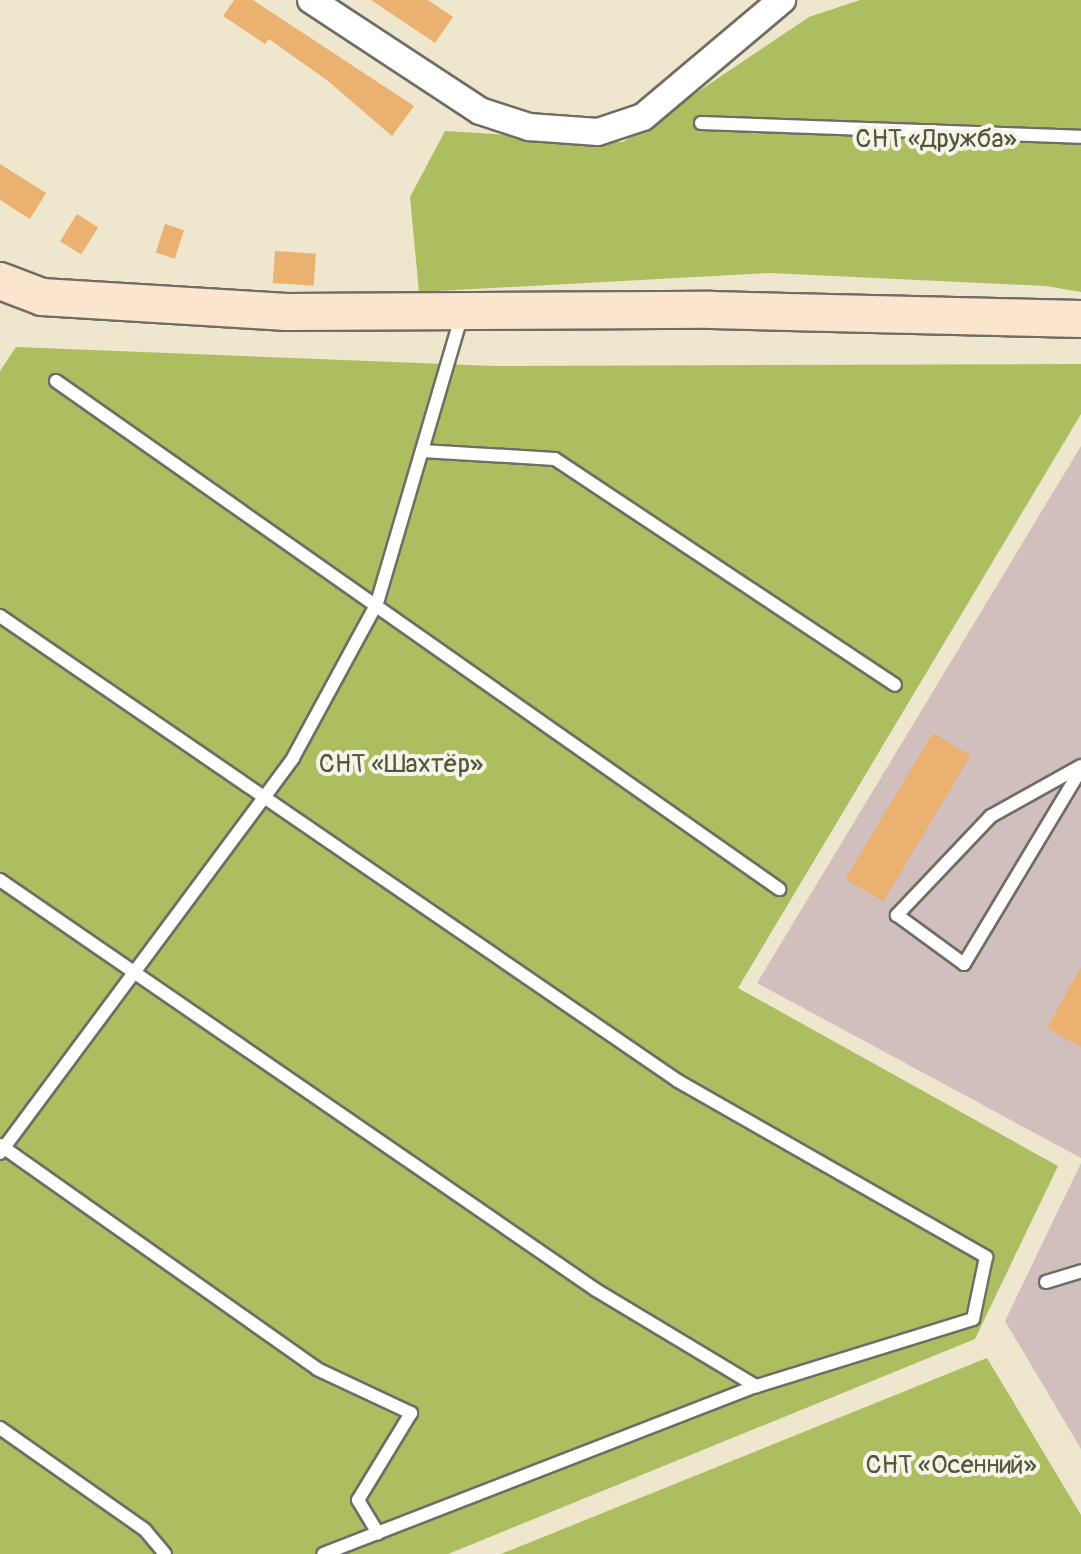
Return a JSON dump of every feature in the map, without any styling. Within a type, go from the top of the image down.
[{"type":"main road","points":[[0,281],[42,297],[287,312],[462,314],[711,310],[1081,319]]},
{"type":"street","points":[[311,0],[480,111],[529,127],[598,132],[643,117],[782,0]]},
{"type":"lane","points":[[701,123],[1081,137]]},
{"type":"lane","points":[[378,1533],[358,1500],[411,1413],[317,1369],[1,1149],[293,758],[377,603],[462,314]]},
{"type":"lane","points":[[56,381],[377,603],[779,889]]},
{"type":"lane","points":[[422,451],[555,459],[895,685]]},
{"type":"lane","points":[[0,616],[678,1081],[986,1257],[973,1319],[756,1386],[323,1554]]},
{"type":"lane","points":[[1081,768],[964,964],[897,915],[991,816],[1081,768]]},
{"type":"lane","points":[[0,880],[596,1290],[756,1386]]},
{"type":"lane","points":[[1046,1282],[1081,1271]]},
{"type":"lane","points":[[0,1428],[145,1530],[165,1554]]},
{"type":"shaded area","points":[[1081,446],[1081,1158],[757,983]]},
{"type":"shaded area","points":[[1081,1163],[1081,1449],[1005,1321]]},
{"type":"green space","name":"СНТ «Дружба»","points":[[860,0],[1081,0],[1081,292],[1046,286],[770,273],[419,292],[410,197],[445,131],[623,142],[809,17]]},
{"type":"green space","name":"СНТ «Шахтёр»","points":[[16,347],[495,366],[1081,364],[1081,414],[738,988],[1058,1166],[975,1339],[448,1554],[0,1554],[0,371]]},
{"type":"green space","name":"СНТ «Осенний»","points":[[987,1358],[1081,1515],[1081,1554],[501,1554]]},
{"type":"building","points":[[234,0],[253,0],[414,106],[392,136],[328,81],[269,39],[265,44],[223,16]]},
{"type":"building","points":[[371,0],[428,0],[453,17],[435,43]]},
{"type":"building","points":[[0,164],[46,193],[30,219],[0,200]]},
{"type":"building","points":[[77,214],[98,227],[81,254],[60,241]]},
{"type":"building","points":[[165,224],[184,230],[175,259],[156,253]]},
{"type":"building","points":[[275,251],[316,254],[314,286],[273,283]]},
{"type":"building","points":[[933,733],[971,756],[883,901],[845,879]]},
{"type":"building","points":[[1081,967],[1081,1047],[1047,1028]]}]
